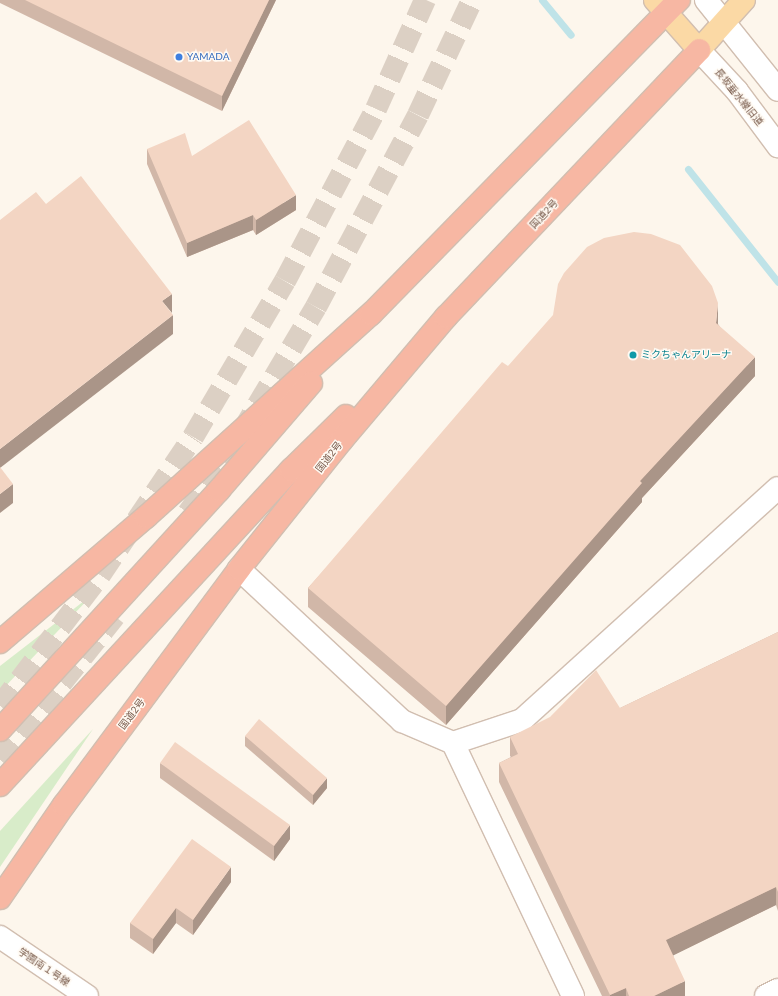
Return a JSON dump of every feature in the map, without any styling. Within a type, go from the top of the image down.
[{"type":"highway","points":[[0,730],[219,490],[371,314],[667,4]]},
{"type":"highway","name":"国道2号","points":[[0,898],[64,805],[240,569],[342,440],[446,317],[699,50]]},
{"type":"highway","points":[[0,642],[146,517],[371,314]]},
{"type":"highway","points":[[0,785],[291,470],[446,317]]},
{"type":"main road","points":[[667,4],[699,50],[744,0]]},
{"type":"street","points":[[706,0],[778,90]]},
{"type":"street","name":"長坂垂水線旧道","points":[[699,50],[737,91],[778,146]]},
{"type":"street","points":[[453,743],[522,720],[778,488]]},
{"type":"street","points":[[240,569],[402,721],[453,743],[573,996]]},
{"type":"street","name":"学園南１号線","points":[[0,937],[87,996]]},
{"type":"street","points":[[766,996],[778,990]]},
{"type":"green space","points":[[93,594],[0,692],[0,666]]},
{"type":"green space","points":[[93,729],[0,867],[0,831]]},
{"type":"building","name":"YAMADA","points":[[25,0],[269,0],[222,96]]},
{"type":"building","points":[[249,120],[296,195],[256,220],[253,215],[187,243],[147,149],[185,133],[192,156]]},
{"type":"building","points":[[81,176],[172,294],[162,301],[173,315],[0,449],[0,220],[36,192],[46,204]]},
{"type":"building","points":[[634,232],[651,234],[680,245],[712,286],[718,303],[716,323],[755,357],[640,481],[642,483],[446,706],[308,588],[502,362],[508,366],[553,315],[558,284],[564,273],[587,247],[604,238]]},
{"type":"building","points":[[0,467],[13,484],[0,494]]},
{"type":"building","points":[[778,632],[778,892],[776,887],[666,940],[685,981],[654,996],[629,996],[626,988],[610,995],[499,763],[518,754],[510,737],[550,717],[596,670],[620,708]]},
{"type":"building","points":[[259,719],[327,778],[313,795],[245,736]]},
{"type":"building","points":[[175,742],[290,825],[274,846],[160,763]]},
{"type":"building","points":[[192,839],[231,867],[193,920],[176,908],[153,939],[130,923]]},
{"type":"waterway","points":[[542,0],[571,35]]},
{"type":"waterway","points":[[688,169],[778,282]]},
{"type":"tunnel","points":[[0,706],[100,575],[193,437],[285,281],[376,109],[425,0]]},
{"type":"tunnel","points":[[188,513],[224,462],[316,307],[418,115],[472,0]]},
{"type":"tunnel","points":[[0,760],[115,616]]},
{"type":"place","name":"YAMADA","points":[[179,57]]},
{"type":"place","name":"ミクちゃんアリーナ","points":[[633,355]]}]
